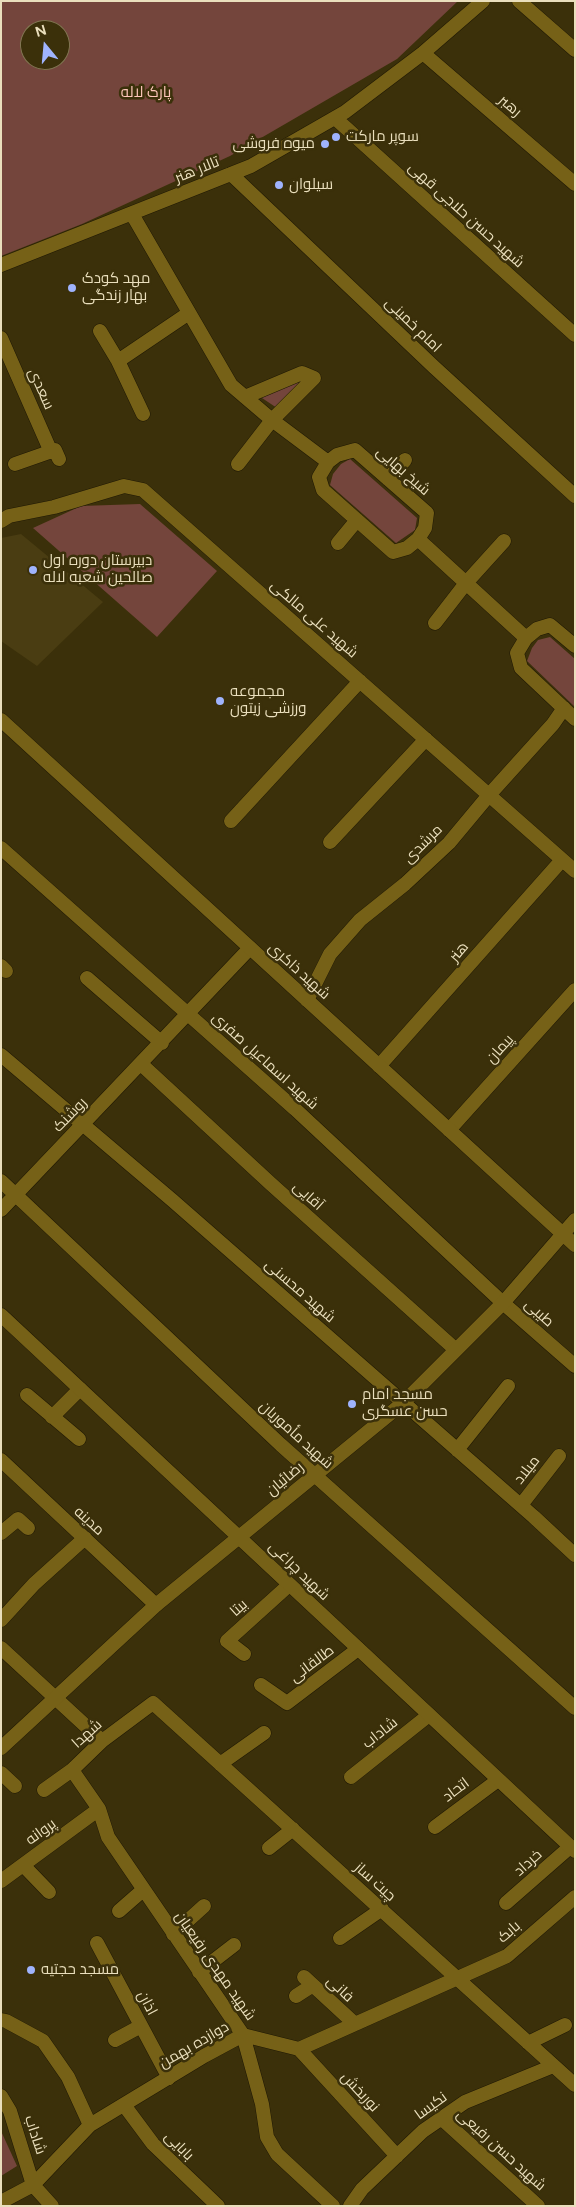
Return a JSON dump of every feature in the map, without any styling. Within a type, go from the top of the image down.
[{"type":"street","name":"تالار هنر","points":[[1,265],[251,166],[335,118],[424,53],[483,1]]},
{"type":"street","points":[[519,1],[575,50]]},
{"type":"street","name":"رهبر","points":[[424,53],[575,184]]},
{"type":"street","name":"شهید حسن حلاجی قهی","points":[[335,118],[575,335]]},
{"type":"street","name":"امام خمینی","points":[[231,174],[434,367],[575,496]]},
{"type":"street","points":[[132,214],[231,385],[272,420],[328,462],[319,477],[323,490],[394,552],[407,548],[418,539],[526,638]]},
{"type":"street","points":[[118,361],[189,313]]},
{"type":"street","points":[[100,331],[118,361],[143,414]]},
{"type":"street","name":"سعدی","points":[[1,338],[55,456],[15,464]]},
{"type":"street","points":[[238,464],[272,420],[314,378],[302,372],[245,397]]},
{"type":"street","name":"شیخ بهایی","points":[[328,462],[337,455],[354,450],[388,479],[427,513],[425,528],[418,539]]},
{"type":"street","points":[[388,479],[405,460]]},
{"type":"street","name":"شهید علی مالکی","points":[[1,521],[10,516],[54,507],[124,486],[143,490],[575,871]]},
{"type":"street","points":[[338,543],[357,520]]},
{"type":"street","points":[[435,623],[466,583],[504,541]]},
{"type":"street","points":[[575,646],[550,625],[537,629],[526,638],[517,653],[521,668],[575,719]]},
{"type":"street","points":[[231,820],[360,681]]},
{"type":"street","name":"مرشدی","points":[[307,1000],[330,954],[354,927],[405,884],[449,843],[553,724],[564,708]]},
{"type":"street","name":"شهید ذاکری","points":[[1,720],[575,1245]]},
{"type":"street","points":[[330,842],[426,739]]},
{"type":"street","name":"شهید اسماعیل صفری","points":[[1,848],[295,1108],[503,1303]]},
{"type":"street","name":"هنر","points":[[379,1066],[562,860]]},
{"type":"street","name":"روشنک","points":[[1,1210],[189,1015],[250,948]]},
{"type":"street","points":[[87,978],[162,1043]]},
{"type":"street","name":"پیمان","points":[[449,1130],[575,990]]},
{"type":"street","name":"شهید محسنی","points":[[1,1055],[521,1505],[575,1555]]},
{"type":"street","name":"آقایی","points":[[142,1064],[271,1184],[455,1349]]},
{"type":"street","name":"شهید مأموریان","points":[[1,1181],[281,1445],[575,1708]]},
{"type":"street","name":"رضائیان","points":[[1,1748],[54,1697],[156,1605],[403,1403],[503,1303],[575,1220]]},
{"type":"street","name":"طیبی","points":[[503,1303],[575,1366]]},
{"type":"street","name":"شهید چراغی","points":[[1,1316],[573,1849]]},
{"type":"street","points":[[457,1450],[508,1386]]},
{"type":"street","points":[[52,1417],[80,1389]]},
{"type":"street","points":[[27,1395],[79,1439]]},
{"type":"street","name":"میلاد","points":[[521,1505],[560,1456]]},
{"type":"street","name":"مدینه","points":[[1,1460],[156,1605]]},
{"type":"street","points":[[1,1534],[18,1519],[28,1528]]},
{"type":"street","points":[[1,1620],[34,1584],[85,1538]]},
{"type":"street","name":"بیتا","points":[[244,1654],[227,1641],[289,1585]]},
{"type":"street","points":[[1,1648],[102,1741]]},
{"type":"street","name":"طالقانی","points":[[261,1685],[287,1703],[358,1649]]},
{"type":"street","name":"شهدا","points":[[44,1790],[72,1770],[102,1741],[154,1703]]},
{"type":"street","name":"چیت ساز","points":[[154,1703],[575,2085]]},
{"type":"street","name":"شاداب","points":[[351,1777],[428,1715]]},
{"type":"street","points":[[220,1764],[264,1733]]},
{"type":"street","name":"شهید مهدی رفیعیان","points":[[72,1770],[99,1809],[108,1837],[244,2036],[262,2104],[267,2137],[277,2154],[333,2206]]},
{"type":"street","points":[[1,1773],[15,1786]]},
{"type":"street","name":"اتحاد","points":[[435,1827],[498,1780]]},
{"type":"street","name":"پروانه","points":[[1,1881],[99,1809]]},
{"type":"street","points":[[269,1848],[293,1830]]},
{"type":"street","name":"خرداد","points":[[506,1904],[573,1849]]},
{"type":"street","points":[[23,1864],[49,1892]]},
{"type":"street","points":[[119,1911],[143,1890]]},
{"type":"street","name":"بابک","points":[[456,1978],[508,1956],[575,1897]]},
{"type":"street","points":[[173,1934],[204,1906]]},
{"type":"street","points":[[340,1938],[382,1909]]},
{"type":"street","name":"اذان","points":[[97,1943],[169,2078]]},
{"type":"street","points":[[199,1972],[234,1945]]},
{"type":"street","points":[[299,2049],[456,1978]]},
{"type":"street","name":"فانی","points":[[296,1996],[308,1981],[355,2024]]},
{"type":"street","points":[[1,2020],[43,2041],[68,2077],[90,2126]]},
{"type":"street","points":[[528,2043],[564,2025]]},
{"type":"street","points":[[115,2040],[141,2026]]},
{"type":"street","name":"دوازده بهمن","points":[[1,2202],[33,2185],[90,2126],[169,2078],[244,2036],[299,2049]]},
{"type":"street","name":"نوربخش","points":[[299,2049],[397,2156]]},
{"type":"street","name":"نکیسا","points":[[350,2206],[362,2189],[423,2131],[441,2118],[465,2102],[553,2066]]},
{"type":"street","name":"شاداب","points":[[1,2096],[10,2111],[33,2185]]},
{"type":"street","name":"بابایی","points":[[124,2105],[153,2144],[218,2206]]},
{"type":"street","name":"شهید حسن رفیعی","points":[[441,2118],[538,2206]]},
{"type":"street","points":[[33,2185],[52,2206]]},
{"type":"shaded area","name":"دبیرستان دوره اول صالحین شعبه لاله","points":[[21,534],[103,602],[37,666],[1,641],[1,538]]},
{"type":"green space","name":"پارک لاله","points":[[1,1],[458,1],[397,59],[230,156],[82,224],[1,256]]},
{"type":"green space","points":[[302,378],[305,381],[277,408],[259,396]]},
{"type":"green space","points":[[350,459],[417,518],[415,530],[396,543],[330,485],[333,474],[341,464]]},
{"type":"green space","points":[[140,504],[217,571],[157,637],[33,528],[81,506]]},
{"type":"green space","points":[[550,637],[575,659],[575,707],[527,661],[532,648],[538,640]]},
{"type":"green space","points":[[1,2131],[17,2166],[1,2176]]},
{"type":"place","name":"سوپر مارکت","points":[[336,137]]},
{"type":"place","name":"میوه فروشی","points":[[325,144]]},
{"type":"place","name":"سیلوان","points":[[279,185]]},
{"type":"place","name":"مهد کودک بهار زندگی","points":[[72,288]]},
{"type":"place","name":"دبیرستان دوره اول صالحین شعبه لاله","points":[[33,570]]},
{"type":"place","name":"مجموعه ورزشی زیتون","points":[[220,701]]},
{"type":"place","name":"مسجد امام حسن عسگری","points":[[352,1404]]},
{"type":"place","name":"مسجد حجتیه","points":[[31,1970]]}]
